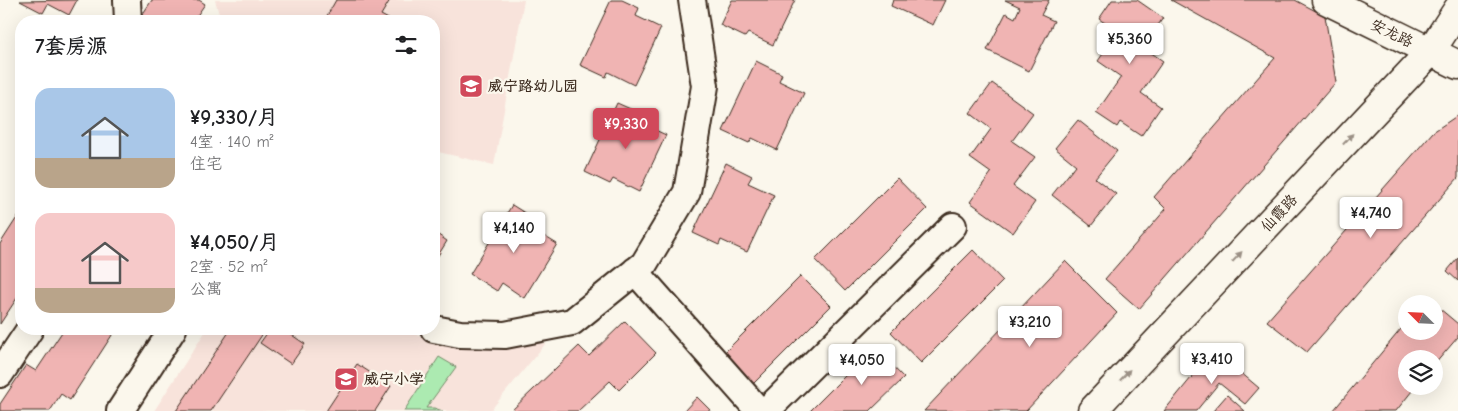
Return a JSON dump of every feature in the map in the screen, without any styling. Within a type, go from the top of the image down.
[{"type":"main road","name":"安龙路","points":[[1326,0],[1458,65]]},
{"type":"main road","name":"仙霞路","points":[[1092,411],[1430,52],[1458,9]]},
{"type":"street","points":[[127,0],[128,15]]},
{"type":"street","points":[[440,330],[460,334],[505,335],[572,322],[644,264],[687,192],[705,86],[692,0]]},
{"type":"street","points":[[766,411],[953,226]]},
{"type":"street","points":[[636,271],[759,411]]},
{"type":"street","points":[[0,374],[26,335]]},
{"type":"street","points":[[120,411],[169,335]]},
{"type":"shaded area","name":"威宁路幼儿园","points":[[215,0],[524,0],[494,165],[440,152],[440,15],[219,15]]},
{"type":"shaded area","name":"威宁小学","points":[[203,335],[417,335],[467,347],[546,343],[490,411],[154,411]]},
{"type":"green space","points":[[439,357],[456,367],[426,408],[443,411],[404,411]]},
{"type":"building","points":[[77,0],[69,15],[48,4],[43,13],[20,1]]},
{"type":"building","points":[[152,0],[199,0],[205,4],[197,15],[142,15]]},
{"type":"building","points":[[336,0],[390,0],[381,15],[327,15]]},
{"type":"building","points":[[611,0],[622,0],[639,8],[636,16],[661,28],[634,85],[608,72],[606,77],[580,65]]},
{"type":"building","points":[[732,0],[795,0],[773,45],[748,33],[745,37],[720,25]]},
{"type":"building","points":[[893,0],[945,0],[933,25],[891,6]]},
{"type":"building","points":[[1005,0],[1049,0],[1041,15],[1054,21],[1029,71],[987,50],[1006,13],[1015,18],[1020,7]]},
{"type":"building","points":[[1112,0],[1137,0],[1163,18],[1143,47],[1163,61],[1141,93],[1161,107],[1141,136],[1120,122],[1117,127],[1096,113],[1121,77],[1098,61],[1118,32],[1099,19]]},
{"type":"building","points":[[1171,0],[1295,0],[1325,16],[1336,82],[1139,309],[1105,279],[1166,209],[1154,197],[1275,58]]},
{"type":"building","points":[[756,61],[782,74],[779,81],[804,93],[777,150],[752,138],[749,143],[723,131]]},
{"type":"building","points":[[992,83],[1033,113],[1012,141],[1035,157],[1013,186],[1035,202],[1013,233],[970,202],[991,173],[970,158],[991,129],[970,113]]},
{"type":"building","points":[[617,103],[644,115],[640,123],[666,135],[639,192],[613,179],[610,184],[585,172]]},
{"type":"building","points":[[1458,115],[1458,178],[1307,352],[1267,321],[1433,132]]},
{"type":"building","points":[[1078,120],[1117,151],[1095,178],[1116,194],[1091,226],[1052,195],[1076,165],[1055,148]]},
{"type":"building","points":[[726,163],[752,176],[748,183],[774,195],[747,252],[721,240],[719,245],[693,233]]},
{"type":"building","points":[[897,178],[927,209],[845,291],[815,260]]},
{"type":"building","points":[[512,205],[539,222],[534,230],[557,244],[524,298],[502,283],[497,291],[470,274]]},
{"type":"building","points":[[15,221],[15,301],[0,324],[0,244]]},
{"type":"building","points":[[440,236],[447,241],[440,252]]},
{"type":"building","points":[[973,250],[1003,281],[921,363],[891,332]]},
{"type":"building","points":[[1458,258],[1458,281],[1447,271]]},
{"type":"building","points":[[1065,261],[1117,313],[1026,411],[924,411]]},
{"type":"building","points":[[801,276],[831,306],[749,388],[719,358]]},
{"type":"building","points":[[1443,311],[1458,324],[1458,337],[1443,354],[1443,350],[1398,350],[1398,395],[1409,395],[1396,411],[1333,411],[1398,333],[1398,340],[1443,340]]},
{"type":"building","points":[[625,321],[656,353],[619,390],[610,381],[578,411],[511,411],[579,346],[589,356]]},
{"type":"building","points":[[60,335],[112,335],[70,400],[61,394],[50,411],[0,411],[0,404],[26,365],[36,371]]},
{"type":"building","points":[[227,335],[262,335],[211,411],[176,411]]},
{"type":"building","points":[[266,335],[292,335],[305,344],[291,364],[260,343]]},
{"type":"building","points":[[874,347],[904,378],[870,411],[810,411]]},
{"type":"building","points":[[1214,350],[1259,388],[1245,404],[1219,383],[1196,411],[1164,411]]},
{"type":"building","points":[[357,364],[391,386],[375,411],[326,411]]},
{"type":"building","points":[[1227,395],[1245,411],[1213,411]]},
{"type":"building","points":[[697,397],[711,411],[684,411]]},
{"type":"place","name":"威宁路幼儿园","points":[[471,86]]},
{"type":"place","name":"威宁小学","points":[[346,379]]}]
